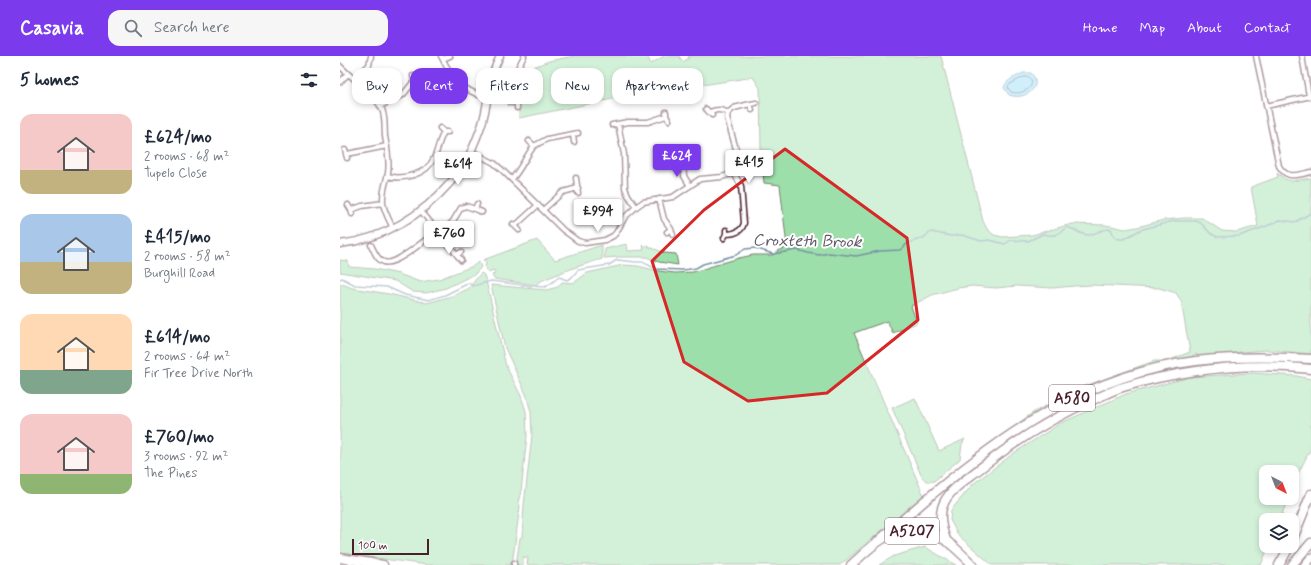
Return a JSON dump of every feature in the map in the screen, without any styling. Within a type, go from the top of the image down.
[{"type":"highway","name":"A580","points":[[875,544],[941,487],[1008,435],[1056,406],[1086,391],[1158,368],[1196,361],[1248,358],[1311,359]]},
{"type":"highway","name":"A580","points":[[947,542],[941,526],[940,515],[943,504],[950,493],[1001,452],[1036,428],[1088,402],[1122,387],[1199,370],[1254,366],[1282,366],[1311,369]]},
{"type":"highway","points":[[1299,524],[1311,494]]},
{"type":"highway","name":"A5207","points":[[851,565],[875,544],[891,536],[907,532],[928,533],[947,542],[973,565]]},
{"type":"highway","points":[[1292,565],[1311,543]]},
{"type":"highway","points":[[1279,565],[1286,553]]},
{"type":"highway","points":[[340,558],[383,565]]},
{"type":"highway","points":[[1305,565],[1311,558]]},
{"type":"street","points":[[366,68],[369,65],[371,56]]},
{"type":"street","points":[[450,56],[442,58],[449,72],[459,84],[476,94]]},
{"type":"street","points":[[495,68],[500,56]]},
{"type":"street","points":[[518,68],[524,56]]},
{"type":"street","points":[[1256,56],[1279,166],[1283,173],[1289,175],[1311,172]]},
{"type":"street","points":[[1266,106],[1310,96],[1302,56]]},
{"type":"street","points":[[340,66],[352,77]]},
{"type":"street","points":[[340,82],[348,74]]},
{"type":"street","points":[[393,228],[383,203],[389,162],[384,114],[380,106],[403,95],[410,88]]},
{"type":"street","points":[[728,113],[734,108],[756,103]]},
{"type":"street","points":[[340,244],[364,239],[393,228],[421,211],[439,195],[464,165],[482,122],[487,104]]},
{"type":"street","points":[[750,104],[752,110]]},
{"type":"street","points":[[710,112],[714,110],[721,110],[728,113]]},
{"type":"street","points":[[725,234],[733,234],[740,231],[744,224],[741,186],[734,173],[738,156],[728,113]]},
{"type":"street","points":[[612,125],[628,122],[648,122],[667,116]]},
{"type":"street","points":[[618,124],[624,154],[625,188],[636,207]]},
{"type":"street","points":[[387,176],[399,178],[409,177],[419,173],[428,166],[434,160],[440,138],[444,131]]},
{"type":"street","points":[[512,179],[521,168],[534,146],[547,139],[578,133]]},
{"type":"street","points":[[573,134],[574,142]]},
{"type":"street","points":[[529,141],[534,146]]},
{"type":"street","points":[[346,154],[387,146]]},
{"type":"street","points":[[471,151],[494,164],[512,179],[573,238],[582,243],[605,240],[613,236],[625,217],[636,207],[647,201],[673,197],[704,178],[722,177],[734,173]]},
{"type":"street","points":[[683,163],[684,176],[690,186]]},
{"type":"street","points":[[576,178],[578,193]]},
{"type":"street","points":[[543,210],[563,192],[578,188]]},
{"type":"street","points":[[659,199],[664,219],[673,235]]},
{"type":"street","points":[[348,205],[351,212],[362,206],[383,203]]},
{"type":"street","points":[[475,209],[477,204]]},
{"type":"street","points":[[519,230],[514,225],[538,205]]},
{"type":"street","points":[[371,245],[378,258],[387,263],[401,258],[439,232],[453,221],[461,208],[466,206],[482,212]]},
{"type":"street","points":[[421,211],[459,253],[462,260]]},
{"type":"highlighted area","points":[[785,149],[907,238],[918,320],[827,393],[748,401],[684,362],[652,261],[704,210]]},
{"type":"green space","points":[[574,56],[647,56],[651,64],[664,56],[679,56],[683,62],[689,58],[688,56],[941,56],[983,221],[987,229],[994,235],[1003,237],[1032,235],[1072,224],[1106,225],[1125,229],[1164,220],[1184,218],[1202,218],[1222,231],[1236,232],[1258,226],[1251,187],[1278,177],[1277,173],[1285,179],[1291,181],[1311,178],[1311,354],[1267,350],[1201,358],[1196,354],[1189,360],[1154,366],[1018,426],[1017,424],[1034,412],[1082,387],[1154,361],[1167,361],[1190,352],[1181,301],[1176,293],[1159,288],[1091,285],[1053,288],[1017,286],[996,288],[972,286],[958,288],[932,295],[911,306],[917,323],[893,333],[887,321],[854,333],[924,496],[840,565],[527,565],[528,558],[523,557],[523,565],[516,565],[520,538],[522,537],[532,435],[531,412],[526,394],[505,348],[491,285],[546,290],[558,287],[562,282],[575,282],[587,273],[623,265],[638,266],[675,273],[693,272],[753,255],[773,255],[787,247],[780,185],[764,183],[761,150],[760,88],[753,77],[703,85],[703,68],[612,68],[612,99],[604,101],[604,68],[551,68],[551,104],[588,104],[519,118],[519,104],[543,104],[543,68],[531,68],[549,61]]},
{"type":"green space","points":[[537,240],[555,260],[602,245],[602,259],[565,271],[536,285],[494,279],[492,275],[495,274],[494,270],[488,272],[485,269],[486,262],[483,260]]},
{"type":"green space","points":[[627,244],[628,251],[644,250],[643,245],[665,253],[676,254],[678,265],[659,262],[646,257],[604,258],[605,249]]},
{"type":"green space","points":[[340,260],[348,261],[349,267],[375,269],[399,274],[420,282],[439,279],[473,266],[479,262],[481,267],[475,274],[446,288],[426,293],[413,292],[395,281],[340,272]]},
{"type":"green space","points":[[481,273],[484,275],[486,281],[506,366],[521,396],[526,411],[527,436],[521,492],[518,502],[520,506],[512,565],[427,565],[340,553],[340,283],[352,288],[389,294],[427,303],[452,296],[468,289]]},
{"type":"green space","points":[[1252,373],[1297,376],[1311,379],[1311,448],[1299,472],[1299,465],[1259,465],[1259,505],[1285,505],[1283,513],[1259,513],[1259,553],[1266,553],[1261,565],[992,565],[958,535],[950,520],[951,510],[973,484],[1014,453],[1061,423],[1126,394],[1190,377]]},
{"type":"green space","points":[[915,398],[939,451],[965,439],[962,444],[960,459],[934,481],[929,482],[926,481],[921,475],[892,408]]},
{"type":"green space","points":[[925,547],[956,565],[879,565],[894,556]]},
{"type":"water","points":[[1023,73],[1031,73],[1035,83],[1034,88],[1031,92],[1021,96],[1009,95],[1004,88],[1006,83]]},
{"type":"waterway","name":"Croxteth Brook","points":[[340,279],[342,278],[355,285],[387,287],[405,295],[429,300],[445,295],[469,283],[473,286],[491,281],[545,287],[559,277],[567,280],[571,278],[578,270],[609,265],[617,260],[643,262],[656,269],[684,270],[696,268],[703,264],[736,255],[745,249],[755,248],[773,254],[797,250],[819,255],[829,253],[856,256],[880,251],[900,250],[908,243],[923,238],[931,232],[951,236],[962,235],[981,241],[989,240],[1005,244],[1011,240],[1028,241],[1043,234],[1056,235],[1067,227],[1089,235],[1105,229],[1111,229],[1114,236],[1119,239],[1124,239],[1140,230],[1174,221],[1196,221],[1201,223],[1210,233],[1217,237],[1239,236],[1280,220],[1295,222],[1311,213]]}]
